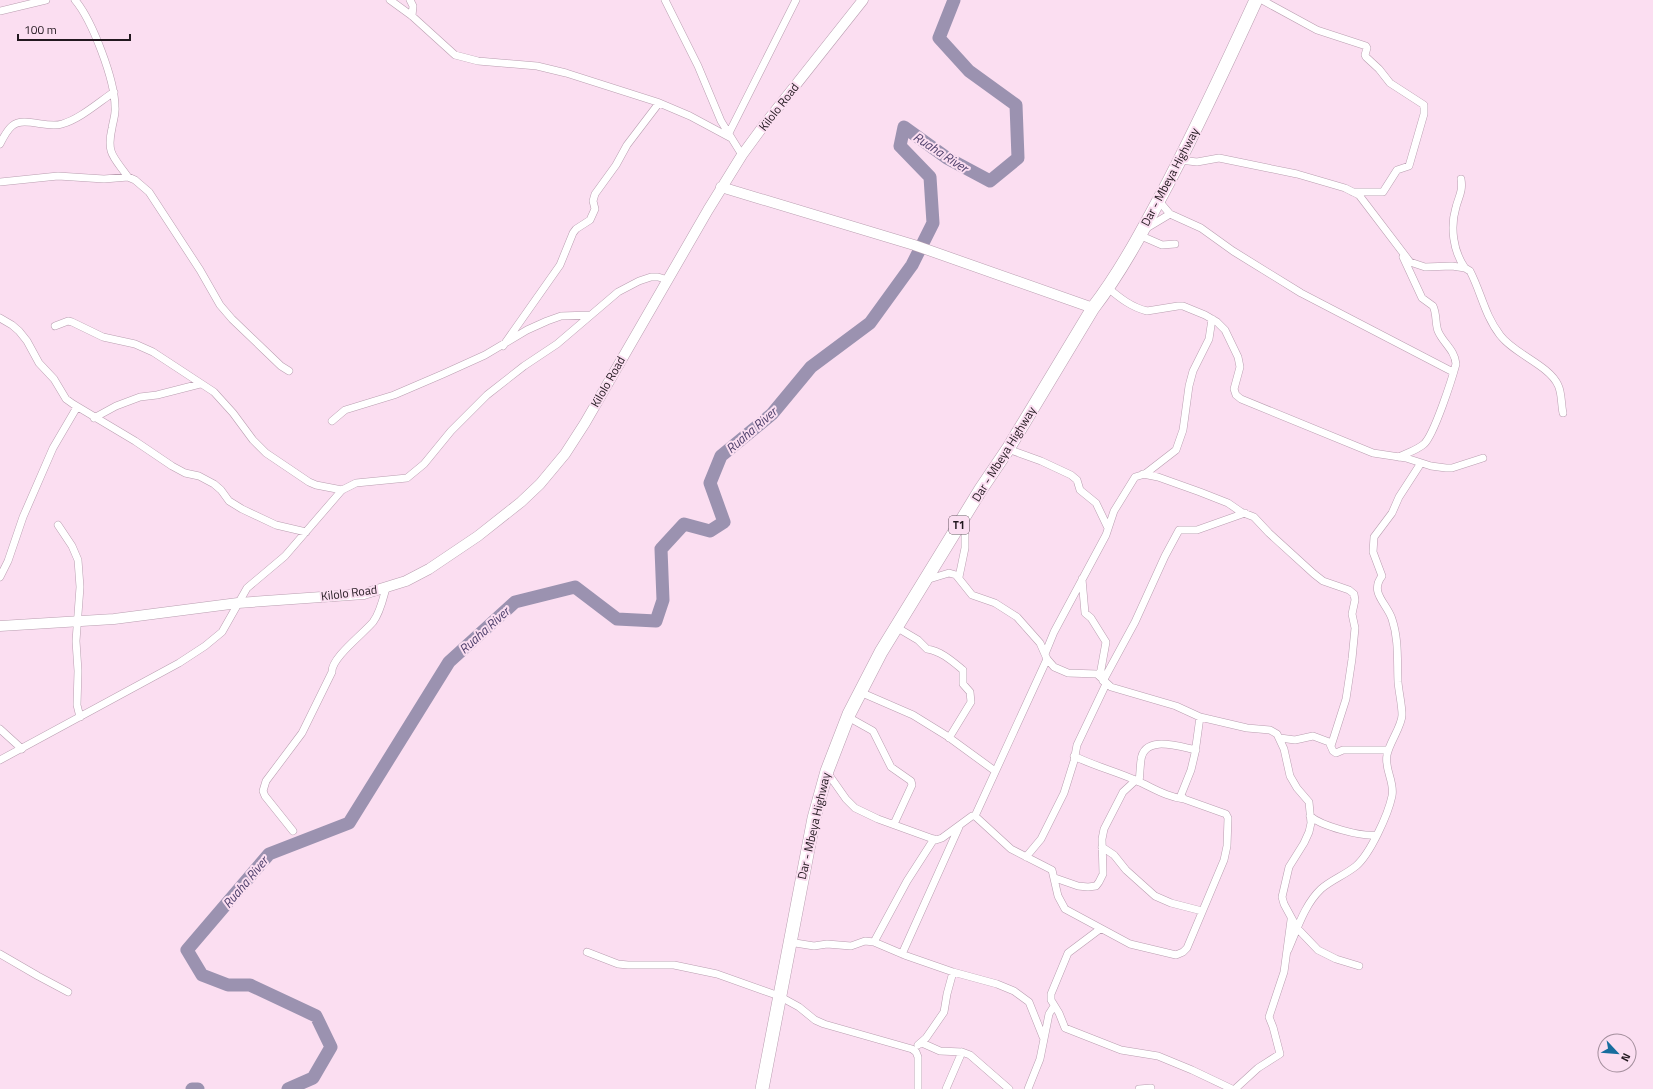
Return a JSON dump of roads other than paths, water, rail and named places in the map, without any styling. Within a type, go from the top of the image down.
[{"type":"highway","name":"Dar - Mbeya Highway","points":[[762,1089],[774,1034],[789,942],[814,818],[827,771],[848,717],[896,627],[981,489],[1008,449],[1093,308],[1108,288],[1159,201],[1205,111],[1256,0]]},
{"type":"main road","name":"Kilolo Road","points":[[0,626],[114,619],[238,603],[364,594],[408,580],[478,536],[521,502],[540,484],[565,454],[585,423],[721,187],[742,155],[863,0]]},
{"type":"main road","points":[[721,187],[914,245],[1093,308]]},
{"type":"street","points":[[0,11],[46,0]]},
{"type":"street","points":[[75,0],[91,25],[113,84],[116,109],[109,146],[113,155],[128,177],[142,184],[149,192],[200,270],[220,304],[232,319],[281,366],[289,371]]},
{"type":"street","points":[[390,0],[412,16],[455,55],[478,61],[537,66],[566,73],[658,103],[730,135]]},
{"type":"street","points":[[410,0],[413,6],[412,16]]},
{"type":"street","points":[[665,0],[698,66],[721,121],[742,155]]},
{"type":"street","points":[[730,135],[796,0]]},
{"type":"street","points":[[1262,0],[1317,30],[1366,46],[1366,57],[1379,69],[1390,83],[1424,105],[1424,114],[1408,167],[1398,170],[1383,192],[1353,192]]},
{"type":"street","points":[[0,144],[11,126],[17,122],[52,126],[63,124],[75,119],[114,92]]},
{"type":"street","points":[[502,346],[560,265],[573,233],[593,216],[595,209],[593,201],[595,194],[616,165],[630,140],[658,103]]},
{"type":"street","points":[[1180,160],[1197,162],[1219,158],[1297,174],[1345,188],[1359,195],[1400,251],[1410,262],[1415,265],[1425,267],[1452,266],[1465,268],[1471,272],[1489,319],[1501,337],[1510,346],[1528,357],[1558,384],[1563,412]]},
{"type":"street","points":[[0,182],[58,176],[104,179],[128,177]]},
{"type":"street","points":[[1461,179],[1463,190],[1456,205],[1453,221],[1455,247],[1465,268]]},
{"type":"street","points":[[1159,201],[1170,214],[1201,228],[1233,251],[1301,293],[1452,372]]},
{"type":"street","points":[[1170,214],[1141,232],[1162,245],[1175,244]]},
{"type":"street","points":[[1399,457],[1421,446],[1428,440],[1456,364],[1456,358],[1448,344],[1438,332],[1434,306],[1422,298],[1400,251]]},
{"type":"street","points":[[0,760],[179,663],[205,646],[222,632],[247,588],[256,579],[275,566],[342,490],[356,483],[407,478],[424,464],[451,431],[487,395],[524,366],[557,344],[618,292],[639,281],[658,277],[668,280]]},
{"type":"street","points":[[1108,288],[1126,303],[1142,310],[1147,311],[1178,306],[1188,308],[1217,322],[1225,330],[1238,357],[1240,367],[1234,388],[1236,395],[1241,399],[1373,453],[1399,457],[1431,466],[1452,468],[1483,458]]},
{"type":"street","points":[[332,421],[345,410],[394,395],[444,374],[502,346],[527,330],[561,316],[590,315]]},
{"type":"street","points":[[0,318],[12,324],[19,331],[27,341],[39,363],[54,379],[66,399],[77,407],[135,441],[172,466],[185,473],[199,476],[214,484],[221,490],[229,501],[242,509],[276,525],[306,532]]},
{"type":"street","points":[[827,771],[852,806],[934,839],[942,838],[972,816],[975,816],[1046,656],[1054,632],[1108,528],[1114,511],[1135,477],[1143,474],[1176,450],[1183,430],[1189,386],[1193,370],[1209,339],[1212,319]]},
{"type":"street","points":[[55,326],[68,321],[72,322],[103,337],[135,344],[152,352],[214,392],[224,402],[253,440],[266,453],[309,482],[316,485],[342,490]]},
{"type":"street","points":[[94,418],[116,406],[140,397],[157,395],[200,384]]},
{"type":"street","points":[[0,578],[11,553],[23,517],[53,448],[77,407]]},
{"type":"street","points":[[1008,449],[1048,464],[1071,475],[1077,480],[1080,490],[1096,503],[1108,528]]},
{"type":"street","points":[[1288,950],[1310,902],[1321,889],[1355,866],[1364,858],[1389,807],[1393,789],[1386,760],[1388,750],[1402,714],[1398,683],[1398,650],[1396,635],[1390,613],[1380,598],[1377,590],[1379,580],[1382,576],[1375,560],[1373,545],[1378,531],[1392,513],[1399,498],[1421,463]]},
{"type":"street","points":[[1143,474],[1158,477],[1200,492],[1228,503],[1244,513],[1254,517],[1269,533],[1324,581],[1348,590],[1354,594],[1355,600],[1352,614],[1355,628],[1346,699],[1331,746]]},
{"type":"street","points":[[1026,857],[1041,839],[1064,793],[1077,745],[1103,680],[1135,622],[1165,556],[1179,530],[1196,530],[1244,513]]},
{"type":"street","points":[[959,577],[964,548],[965,516]]},
{"type":"street","points":[[58,525],[72,546],[78,560],[80,587],[77,621],[77,705],[80,716]]},
{"type":"street","points":[[926,580],[950,573],[955,574],[959,577],[972,595],[995,603],[1017,617],[1040,643],[1046,656],[1056,668],[1068,672],[1095,673],[1113,688],[1176,706],[1200,717],[1247,728],[1270,730],[1277,734],[1284,748],[1290,776],[1297,788],[1309,802],[1310,816],[1309,832],[1298,854],[1289,866],[1282,897],[1284,904],[1291,920],[1297,928],[1324,954],[1359,966]]},
{"type":"street","points":[[1082,578],[1085,613],[1091,618],[1106,642],[1103,680]]},
{"type":"street","points":[[293,831],[265,796],[263,791],[266,781],[302,733],[332,672],[334,663],[373,622],[381,606],[386,588]]},
{"type":"street","points":[[896,627],[918,640],[927,649],[935,650],[948,658],[963,670],[964,684],[970,692],[971,702],[949,738]]},
{"type":"street","points":[[860,692],[913,715],[949,738],[995,771]]},
{"type":"street","points":[[848,717],[873,731],[891,768],[911,781],[912,785],[894,824]]},
{"type":"street","points":[[1184,799],[1182,793],[1191,770],[1196,750],[1200,717]]},
{"type":"street","points":[[0,729],[22,749]]},
{"type":"street","points":[[1280,738],[1295,740],[1316,737],[1329,742],[1332,751],[1336,753],[1343,750],[1388,750]]},
{"type":"street","points":[[1054,878],[1078,886],[1088,887],[1096,886],[1099,882],[1103,874],[1102,835],[1123,792],[1138,781],[1141,758],[1148,747],[1162,743],[1196,750]]},
{"type":"street","points":[[975,816],[1007,846],[1052,870],[1058,896],[1064,908],[1130,944],[1176,955],[1183,952],[1187,948],[1226,853],[1228,818],[1224,812],[1184,799],[1169,796],[1138,781],[1074,756]]},
{"type":"street","points":[[1310,816],[1313,819],[1356,834],[1369,836],[1376,835]]},
{"type":"street","points":[[902,954],[960,825]]},
{"type":"street","points":[[874,942],[907,881],[934,839]]},
{"type":"street","points":[[1102,847],[1114,856],[1126,870],[1155,896],[1171,903],[1202,911]]},
{"type":"street","points":[[1235,1089],[1258,1068],[1280,1054],[1269,1017],[1284,972],[1291,920]]},
{"type":"street","points":[[1100,929],[1067,955],[1051,994],[1051,1000],[1060,1013],[1067,1030],[1122,1050],[1158,1056],[1232,1089]]},
{"type":"street","points":[[789,942],[814,946],[827,944],[851,946],[863,941],[874,942],[902,954],[953,972],[997,984],[1021,995],[1029,1002],[1043,1037]]},
{"type":"street","points":[[587,952],[618,964],[674,965],[717,974],[779,996],[799,1007],[819,1022],[847,1032],[912,1049],[916,1052],[918,1057],[918,1089]]},
{"type":"street","points":[[0,954],[68,992]]},
{"type":"street","points":[[912,1049],[922,1043],[944,1012],[953,972]]},
{"type":"street","points":[[1028,1089],[1040,1060],[1043,1037],[1049,1014],[1054,1006]]},
{"type":"street","points":[[922,1043],[940,1051],[962,1052],[970,1055],[1009,1089]]},
{"type":"street","points":[[946,1089],[962,1052]]},
{"type":"street","points":[[1139,1089],[1151,1088]]},
{"type":"waterway","name":"Ruaha River","points":[[288,1089],[313,1078],[331,1047],[316,1016],[250,985],[228,985],[202,975],[187,950],[269,854],[349,823],[449,662],[515,602],[575,587],[617,619],[656,621],[663,600],[661,549],[684,524],[710,531],[724,522],[710,483],[721,456],[772,414],[811,367],[870,323],[912,265],[933,223],[930,177],[900,146],[904,127],[947,158],[990,181],[1018,158],[1016,105],[969,71],[939,38],[954,0]]},
{"type":"waterway","name":"Ruaha River","points":[[192,1089],[198,1089]]}]
